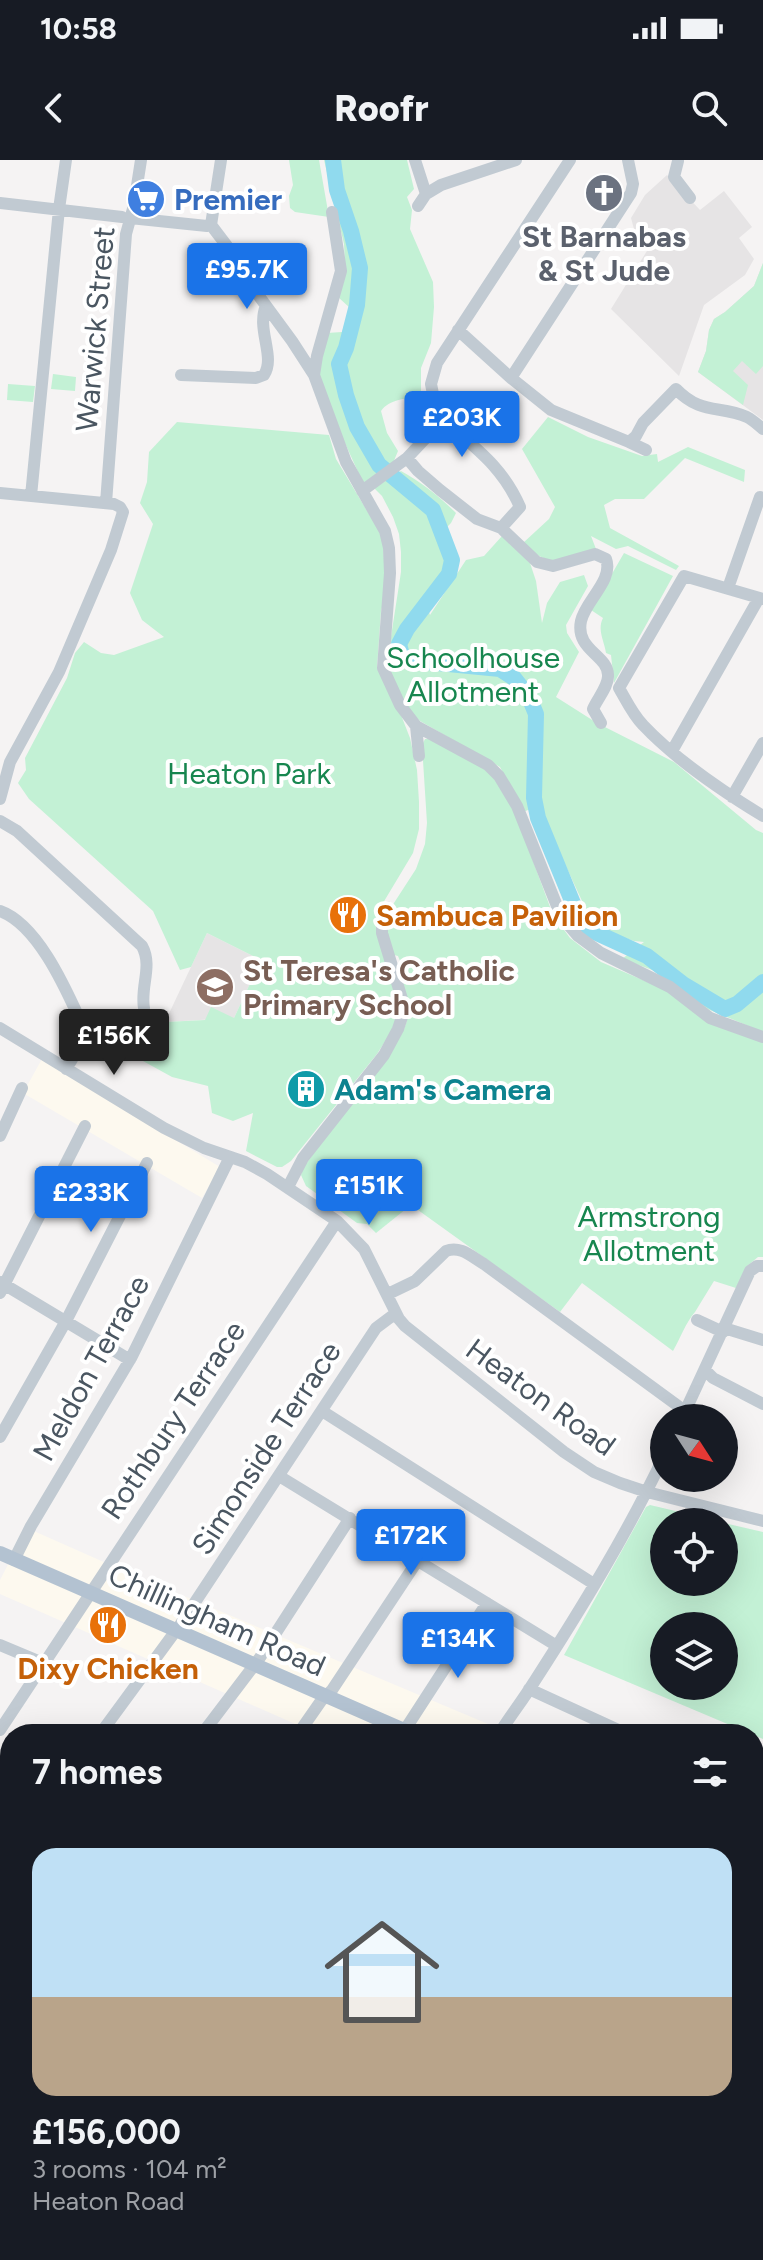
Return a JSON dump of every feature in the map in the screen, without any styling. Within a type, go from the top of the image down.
[{"type":"main road","name":"Chillingham Road","points":[[0,1553],[386,1724]]},
{"type":"street","points":[[31,496],[66,160]]},
{"type":"street","name":"Warwick Street","points":[[106,503],[126,217],[134,205],[141,160]]},
{"type":"street","points":[[221,160],[211,225],[314,375],[342,454],[367,488],[385,531],[390,573],[382,661],[384,675],[400,705],[416,726],[488,765],[499,776],[521,817],[557,906],[578,936],[601,953],[670,987],[710,1018],[763,1037]]},
{"type":"street","points":[[415,160],[426,194]]},
{"type":"street","points":[[418,206],[426,194],[441,185],[516,160]]},
{"type":"street","points":[[367,488],[402,462],[439,424],[432,391],[432,377],[437,363],[570,160]]},
{"type":"street","points":[[511,378],[631,193],[633,184],[628,160]]},
{"type":"street","points":[[678,161],[674,177],[690,198]]},
{"type":"street","points":[[0,203],[211,225]]},
{"type":"street","points":[[314,375],[341,271],[332,212]]},
{"type":"street","points":[[181,375],[258,378],[264,375],[268,367],[262,324],[266,306]]},
{"type":"street","points":[[458,330],[551,410],[646,450]]},
{"type":"street","points":[[629,442],[676,389],[695,404],[709,410],[748,417],[763,429]]},
{"type":"street","points":[[439,419],[494,464],[502,475],[520,507],[501,528]]},
{"type":"street","points":[[402,462],[482,522],[501,528],[537,562],[556,566],[595,554],[607,561],[606,574],[581,622],[584,642],[608,672],[608,681],[593,709],[601,723]]},
{"type":"street","points":[[0,493],[106,503],[118,506],[123,512],[111,550],[59,672],[3,774],[0,799]]},
{"type":"street","points":[[728,588],[760,497],[763,498]]},
{"type":"street","points":[[672,751],[761,598],[684,576],[619,688],[641,723],[672,751],[732,797],[763,816]]},
{"type":"street","points":[[416,726],[419,756]]},
{"type":"street","points":[[732,797],[763,743]]},
{"type":"street","points":[[0,821],[17,831],[142,946],[147,964],[144,1008]]},
{"type":"street","points":[[288,1187],[303,1158],[388,1049],[402,1021],[402,999],[382,928],[387,907]]},
{"type":"street","points":[[0,911],[13,918],[38,943],[80,1020],[82,1041],[66,1069]]},
{"type":"street","points":[[0,1028],[164,1128],[204,1148],[254,1167],[337,1221],[364,1249],[396,1313]]},
{"type":"street","points":[[0,1136],[22,1088]]},
{"type":"street","points":[[85,1126],[2,1287],[130,1360]]},
{"type":"street","name":"Meldon Terrace","points":[[14,1560],[130,1360],[230,1157]]},
{"type":"street","points":[[0,1437],[66,1321],[147,1163]]},
{"type":"street","name":"Rothbury Terrace","points":[[2,1722],[337,1221]]},
{"type":"street","points":[[388,1294],[412,1283],[449,1250],[464,1252],[669,1404]]},
{"type":"street","points":[[688,1404],[750,1271],[763,1266]]},
{"type":"street","name":"Simonside Terrace","points":[[107,1724],[176,1630],[376,1328],[396,1313]]},
{"type":"street","name":"Heaton Road","points":[[396,1313],[421,1340],[594,1472],[647,1492],[763,1521]]},
{"type":"street","points":[[697,1320],[763,1340]]},
{"type":"street","points":[[705,1370],[713,1378],[763,1404]]},
{"type":"street","points":[[322,1411],[594,1584]]},
{"type":"street","points":[[279,1476],[557,1646]]},
{"type":"street","points":[[506,1724],[557,1646],[650,1486]]},
{"type":"street","points":[[209,1724],[254,1664],[350,1518]]},
{"type":"street","points":[[305,1724],[418,1560]]},
{"type":"street","points":[[411,1724],[487,1603]]},
{"type":"street","points":[[0,1645],[43,1663]]},
{"type":"street","points":[[529,1689],[605,1724]]},
{"type":"shaded area","points":[[667,175],[700,210],[724,191],[752,227],[739,238],[754,259],[745,275],[704,305],[679,376],[611,309],[650,246],[649,237],[634,229],[631,218],[645,195]]},
{"type":"shaded area","points":[[763,263],[763,420],[698,372],[714,319],[754,286]]},
{"type":"shaded area","name":"St Teresa's Catholic Primary School","points":[[207,933],[261,960],[234,1018],[165,1022]]},
{"type":"shaded area","points":[[42,1059],[220,1167],[202,1198],[23,1093]]},
{"type":"shaded area","points":[[27,1528],[488,1724],[295,1724],[0,1594],[0,1580]]},
{"type":"green space","points":[[289,160],[319,160],[329,217],[295,212],[290,208],[289,196],[293,185]]},
{"type":"green space","points":[[324,160],[407,160],[414,189],[407,197],[412,210],[410,229],[433,282],[431,343],[421,368],[421,395],[393,402],[381,411],[387,433],[398,451],[393,463],[364,485],[339,430],[319,374],[327,333],[342,332],[350,308],[338,297],[345,266],[344,244]]},
{"type":"green space","points":[[763,263],[763,366],[756,374],[742,361],[733,371],[748,385],[743,405],[698,372],[714,319],[754,286]]},
{"type":"green space","points":[[53,374],[76,377],[75,391],[51,389]]},
{"type":"green space","points":[[8,384],[35,386],[33,402],[7,400]]},
{"type":"green space","points":[[548,417],[588,437],[642,456],[657,454],[658,462],[688,447],[745,470],[744,482],[685,458],[644,499],[615,499],[604,505],[610,528],[679,566],[676,570],[628,546],[616,549],[591,536],[596,549],[566,559],[550,560],[523,543],[549,519],[555,507],[522,449]]},
{"type":"green space","name":"Heaton Park","points":[[177,422],[329,435],[336,459],[383,541],[386,593],[381,611],[377,668],[401,715],[417,770],[419,829],[413,853],[383,903],[389,967],[400,1018],[377,1054],[291,1161],[282,1167],[246,1151],[253,1113],[233,1121],[212,1113],[208,1086],[172,1077],[114,1045],[115,1036],[155,1043],[165,1022],[205,1020],[211,1007],[234,1018],[261,960],[207,933],[191,967],[180,970],[153,911],[29,799],[18,783],[26,770],[25,758],[67,678],[75,653],[84,642],[101,653],[114,655],[164,637],[142,620],[130,593],[153,524],[140,503],[147,482],[149,452]]},
{"type":"green space","name":"Schoolhouse Allotment","points":[[401,471],[430,490],[456,513],[437,537],[445,564],[441,577],[425,600],[430,615],[466,560],[484,556],[502,536],[530,563],[542,623],[547,603],[560,582],[584,575],[588,586],[566,625],[567,633],[579,652],[556,697],[597,723],[674,762],[763,833],[763,1032],[705,1008],[655,971],[622,959],[644,942],[608,932],[589,916],[538,806],[523,812],[500,767],[420,721],[406,708],[386,669],[401,572],[399,534],[382,496],[374,488]]},
{"type":"green space","points":[[624,553],[673,576],[614,683],[611,655],[606,653],[601,631],[603,618],[591,610]]},
{"type":"green space","name":"Armstrong Allotment","points":[[425,739],[487,769],[500,784],[516,815],[553,915],[570,938],[601,962],[666,990],[763,1041],[763,1257],[758,1257],[746,1267],[736,1288],[714,1281],[673,1351],[582,1283],[560,1312],[411,1205],[376,1233],[367,1224],[357,1223],[306,1186],[301,1175],[303,1168],[404,1029],[407,1020],[407,997],[395,967],[400,961],[394,955],[385,933],[392,906],[416,869],[425,844],[427,823],[422,745]]},
{"type":"green space","points":[[646,1507],[663,1508],[650,1508],[650,1596],[738,1596],[738,1526],[763,1532],[763,1724],[727,1724],[671,1700],[738,1700],[738,1612],[650,1612],[650,1691],[564,1655]]},
{"type":"waterway","points":[[333,160],[337,190],[360,268],[357,305],[339,364],[346,395],[357,427],[379,465],[433,510],[452,560],[449,574],[399,644],[402,655],[407,660],[500,669],[514,678],[529,697],[536,714],[534,798],[538,818],[577,913],[588,929],[647,956],[683,984],[725,1009],[737,1004],[763,982]]},
{"type":"place","name":"St Barnabas & St Jude","points":[[604,193]]},
{"type":"place","name":"Premier","points":[[146,199]]},
{"type":"place","name":"Sambuca Pavilion","points":[[348,915]]},
{"type":"place","name":"St Teresa's Catholic Primary School","points":[[215,987]]},
{"type":"place","name":"Adam's Camera","points":[[306,1089]]},
{"type":"place","name":"Dixy Chicken","points":[[108,1625]]}]
